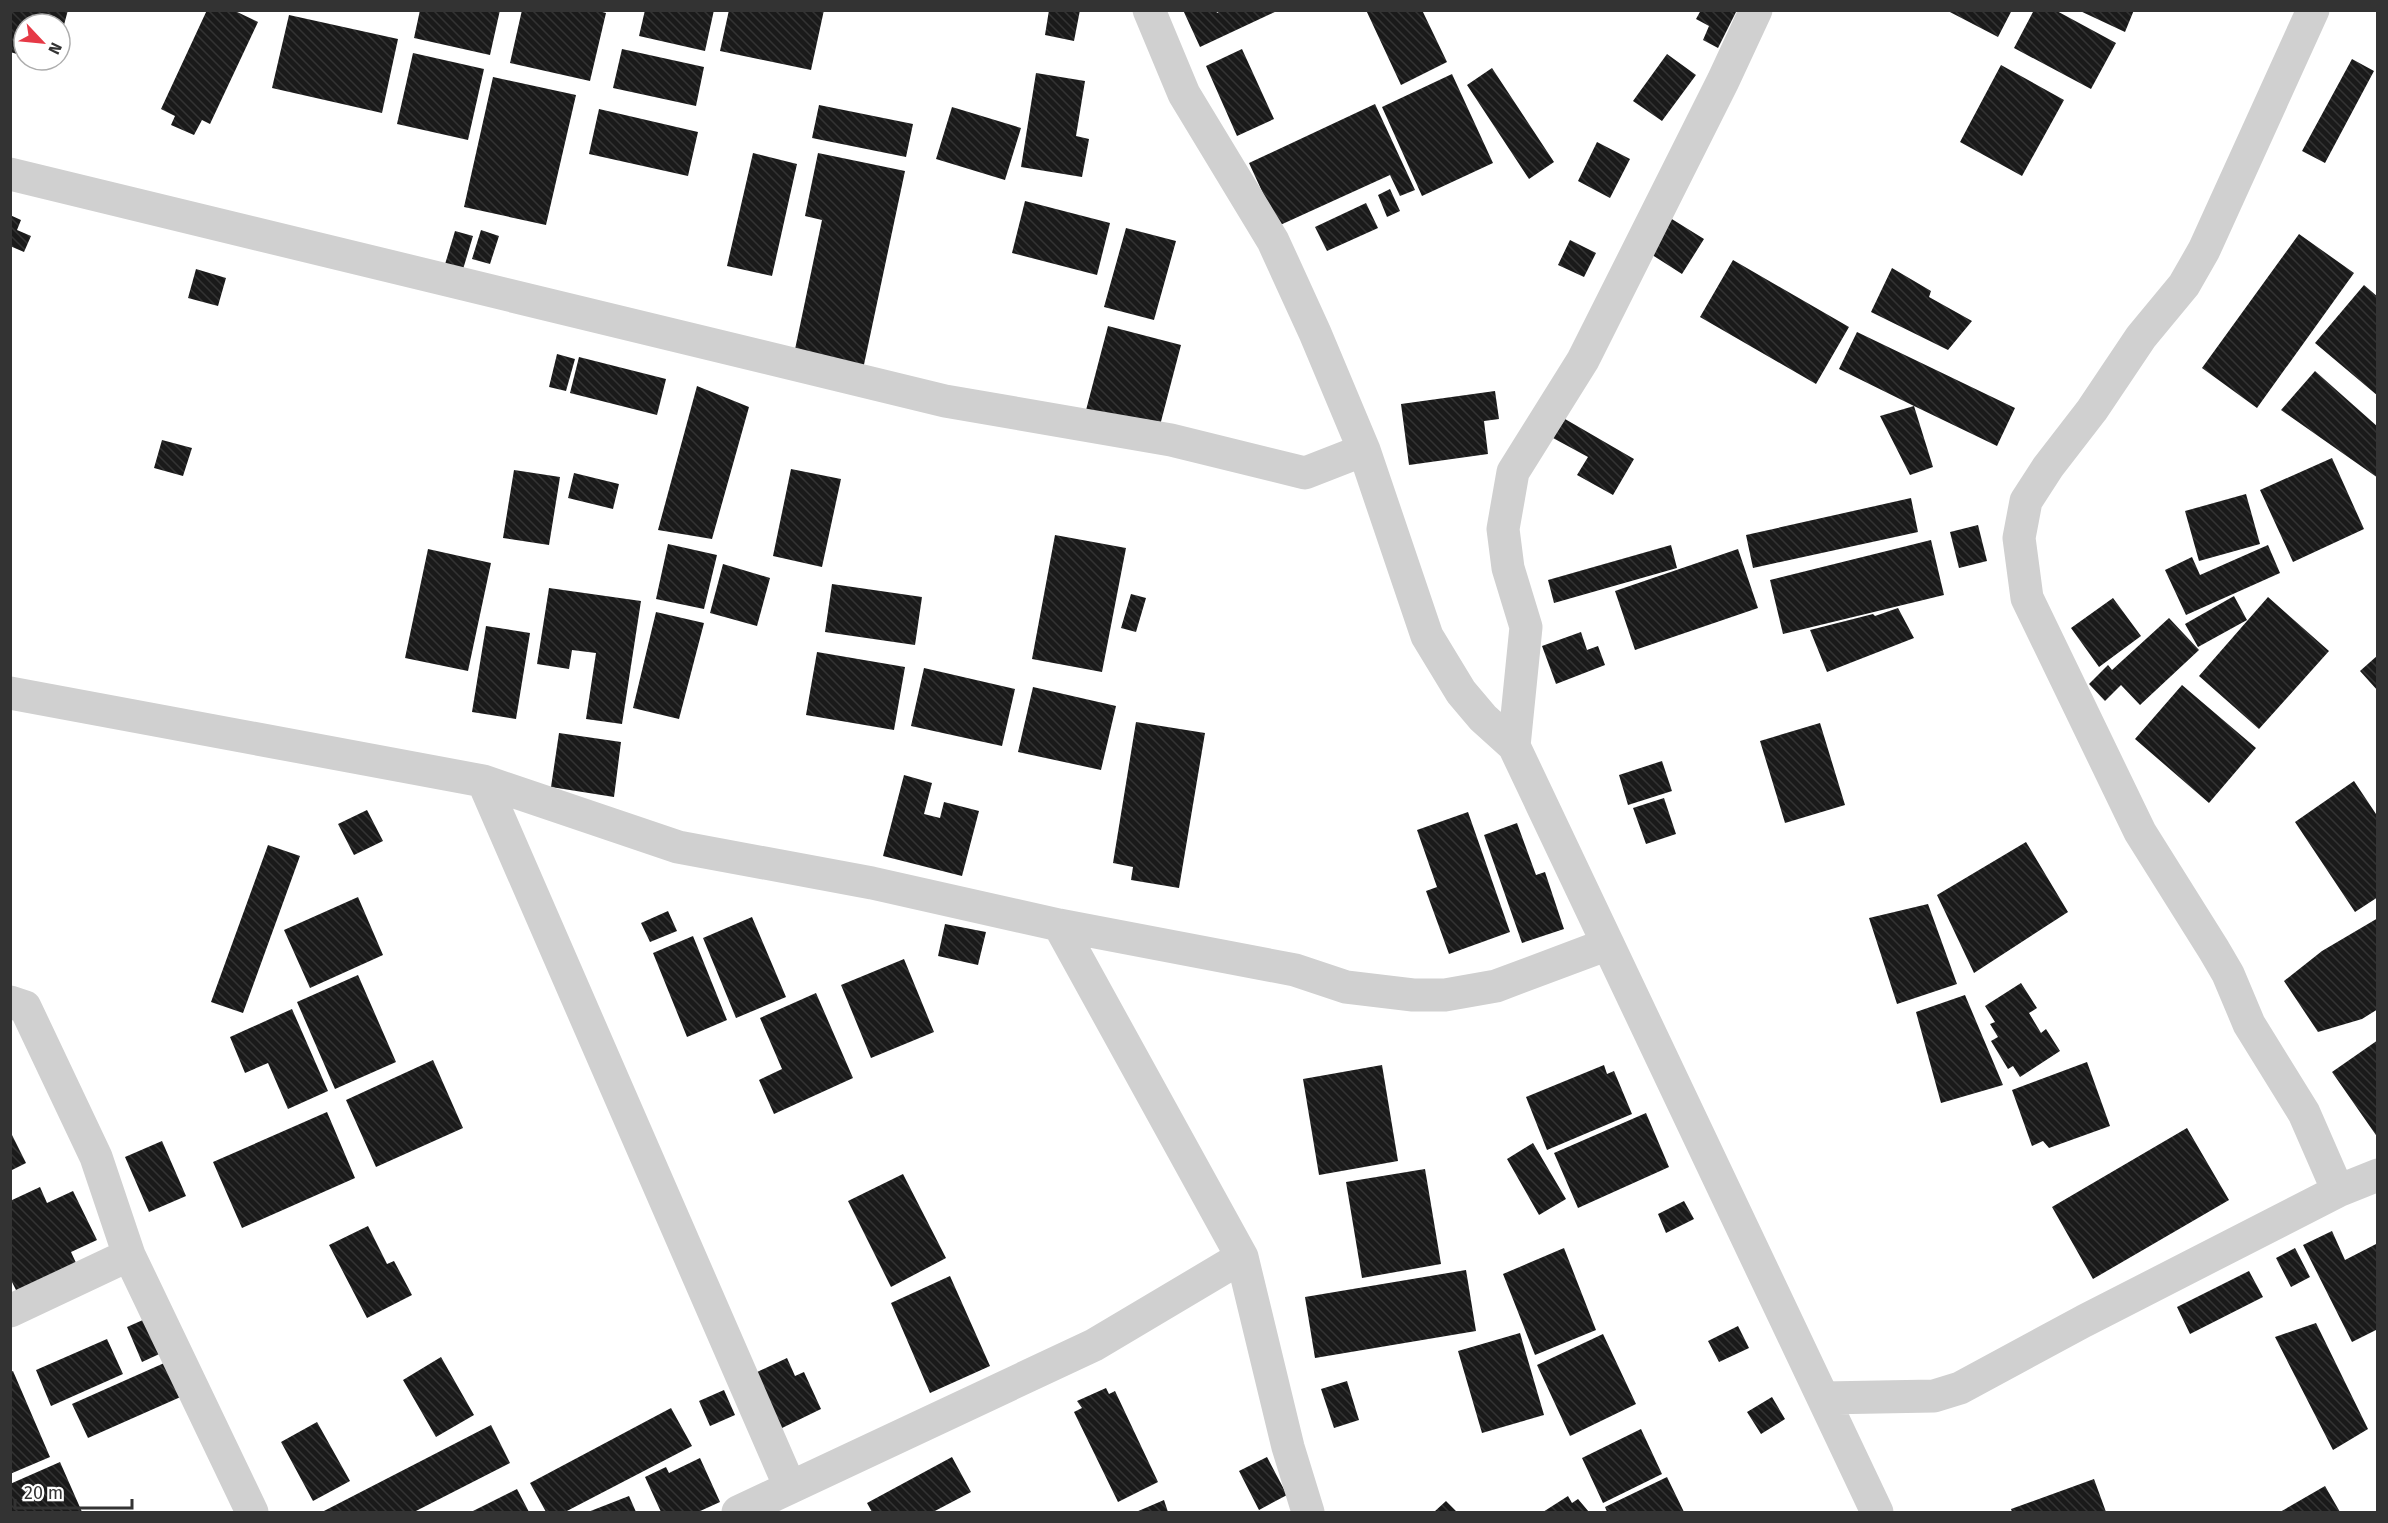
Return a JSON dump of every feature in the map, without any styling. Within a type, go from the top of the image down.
[{"type":"street","points":[[1149,10],[1184,94],[1273,241],[1365,450],[1427,636],[1461,692],[1483,718],[1514,746],[1877,1512]]},
{"type":"street","points":[[1514,746],[1526,627],[1508,568],[1503,529],[1513,472],[1583,360],[1723,81],[1756,10]]},
{"type":"street","points":[[2313,10],[2204,250],[2184,285],[2141,337],[2026,501],[2019,538],[2027,598],[2140,832],[2219,958],[2249,1024],[2304,1113],[2338,1191]]},
{"type":"street","points":[[10,174],[945,401],[1171,440],[1305,473],[1365,450]]},
{"type":"street","points":[[10,693],[483,781],[678,847],[872,883],[1059,925],[1294,969],[1346,987],[1413,995],[1445,995],[1496,986],[1608,944]]},
{"type":"street","points":[[483,781],[790,1486]]},
{"type":"street","points":[[1059,925],[1242,1257],[1288,1447],[1308,1512]]},
{"type":"street","points":[[10,1002],[25,1007],[96,1157],[129,1254],[252,1512]]},
{"type":"street","points":[[1824,1398],[1934,1396],[1960,1388],[2084,1321],[2338,1191],[2378,1174]]},
{"type":"street","points":[[10,1311],[129,1254]]},
{"type":"street","points":[[738,1512],[1094,1345],[1242,1257]]},
{"type":"building","points":[[10,10],[68,10],[67,12],[12,12],[12,53],[10,52]]},
{"type":"building","points":[[207,10],[233,10],[258,22],[210,124],[202,120],[194,135],[171,125],[175,116],[161,109]]},
{"type":"building","points":[[420,10],[500,10],[490,55],[414,38]]},
{"type":"building","points":[[522,10],[595,10],[606,13],[590,81],[510,63]]},
{"type":"building","points":[[645,10],[714,10],[705,51],[639,36]]},
{"type":"building","points":[[729,10],[824,10],[811,70],[720,51]]},
{"type":"building","points":[[1049,10],[1080,10],[1074,41],[1045,35]]},
{"type":"building","points":[[1183,10],[1216,10],[1217,13],[1222,10],[1279,10],[1200,47]]},
{"type":"building","points":[[1366,10],[1422,10],[1447,62],[1401,85]]},
{"type":"building","points":[[1701,10],[1737,10],[1718,48],[1703,40],[1709,26],[1696,19]]},
{"type":"building","points":[[1946,10],[2012,10],[1998,37]]},
{"type":"building","points":[[2034,10],[2055,10],[2116,43],[2091,89],[2014,48]]},
{"type":"building","points":[[2078,10],[2134,10],[2125,32]]},
{"type":"building","points":[[289,15],[398,39],[382,113],[272,88]]},
{"type":"building","points":[[622,49],[704,67],[696,106],[613,88]]},
{"type":"building","points":[[1242,49],[1274,119],[1237,136],[1206,66]]},
{"type":"building","points":[[413,53],[484,69],[468,140],[397,124]]},
{"type":"building","points":[[1667,54],[1696,75],[1662,121],[1633,101]]},
{"type":"building","points":[[2352,59],[2374,71],[2325,163],[2302,151]]},
{"type":"building","points":[[2001,65],[2064,100],[2022,176],[1960,142]]},
{"type":"building","points":[[1492,68],[1554,162],[1529,179],[1467,85]]},
{"type":"building","points":[[1036,73],[1085,81],[1076,136],[1089,139],[1082,177],[1021,167]]},
{"type":"building","points":[[1452,74],[1493,163],[1422,196],[1382,107]]},
{"type":"building","points":[[493,77],[576,95],[546,225],[464,207]]},
{"type":"building","points":[[1375,104],[1415,190],[1400,196],[1390,175],[1278,226],[1249,163]]},
{"type":"building","points":[[819,105],[913,124],[906,157],[812,138]]},
{"type":"building","points":[[952,107],[1021,128],[1005,180],[936,159]]},
{"type":"building","points":[[599,109],[698,132],[688,176],[589,154]]},
{"type":"building","points":[[1597,142],[1630,159],[1610,198],[1578,181]]},
{"type":"building","points":[[753,153],[797,164],[772,276],[727,266]]},
{"type":"building","points":[[818,153],[905,171],[862,374],[793,359],[822,220],[805,216]]},
{"type":"building","points":[[1390,189],[1400,211],[1387,217],[1378,195]]},
{"type":"building","points":[[1025,201],[1110,223],[1097,275],[1012,253]]},
{"type":"building","points":[[1366,203],[1378,228],[1327,251],[1315,227]]},
{"type":"building","points":[[10,215],[21,220],[17,230],[31,236],[24,252],[10,246]]},
{"type":"building","points":[[1667,216],[1704,239],[1682,274],[1646,251]]},
{"type":"building","points":[[1126,228],[1176,241],[1154,320],[1104,307]]},
{"type":"building","points":[[481,230],[499,236],[490,264],[472,259]]},
{"type":"building","points":[[455,231],[473,236],[461,276],[443,271]]},
{"type":"building","points":[[2299,234],[2354,273],[2257,408],[2202,368]]},
{"type":"building","points":[[1570,240],[1596,253],[1584,277],[1558,265]]},
{"type":"building","points":[[1733,260],[1849,327],[1816,384],[1700,317]]},
{"type":"building","points":[[1892,268],[1931,291],[1929,297],[1972,321],[1948,350],[1871,312]]},
{"type":"building","points":[[196,269],[226,278],[218,306],[188,298]]},
{"type":"building","points":[[2364,285],[2378,297],[2378,396],[2315,343]]},
{"type":"building","points":[[1108,326],[1181,345],[1158,433],[1085,414]]},
{"type":"building","points":[[1857,332],[2015,408],[1997,446],[1839,369]]},
{"type":"building","points":[[557,354],[575,359],[566,391],[549,387]]},
{"type":"building","points":[[579,357],[666,379],[657,415],[570,393]]},
{"type":"building","points":[[2315,371],[2378,427],[2378,478],[2281,410]]},
{"type":"building","points":[[697,386],[749,407],[712,539],[658,530]]},
{"type":"building","points":[[1495,391],[1499,419],[1484,421],[1488,454],[1409,465],[1401,404]]},
{"type":"building","points":[[1914,406],[1933,467],[1910,475],[1880,416]]},
{"type":"building","points":[[1565,419],[1634,459],[1613,495],[1577,475],[1588,457],[1553,438]]},
{"type":"building","points":[[162,440],[192,448],[183,476],[154,468]]},
{"type":"building","points":[[2332,458],[2364,529],[2293,562],[2260,490]]},
{"type":"building","points":[[791,469],[841,479],[822,567],[773,556]]},
{"type":"building","points":[[514,470],[560,477],[549,545],[503,538]]},
{"type":"building","points":[[574,473],[619,484],[613,509],[568,498]]},
{"type":"building","points":[[2246,494],[2260,544],[2199,561],[2185,511]]},
{"type":"building","points":[[1911,498],[1918,532],[1753,568],[1746,535]]},
{"type":"building","points":[[1978,525],[1987,561],[1959,568],[1950,532]]},
{"type":"building","points":[[1055,535],[1126,548],[1102,672],[1032,659]]},
{"type":"building","points":[[1931,540],[1944,595],[1783,634],[1770,580]]},
{"type":"building","points":[[668,544],[717,555],[704,609],[656,599]]},
{"type":"building","points":[[1671,545],[1677,568],[1554,603],[1548,580]]},
{"type":"building","points":[[2268,545],[2280,573],[2186,615],[2165,570],[2192,557],[2200,575]]},
{"type":"building","points":[[428,549],[491,563],[468,671],[405,658]]},
{"type":"building","points":[[1738,549],[1758,608],[1635,650],[1615,591]]},
{"type":"building","points":[[723,564],[770,578],[757,626],[710,613]]},
{"type":"building","points":[[832,584],[922,597],[915,645],[825,632]]},
{"type":"building","points":[[549,588],[641,601],[622,724],[586,719],[596,653],[572,650],[569,669],[537,664]]},
{"type":"building","points":[[1131,594],[1146,598],[1136,632],[1121,628]]},
{"type":"building","points":[[2234,596],[2247,620],[2198,647],[2185,624]]},
{"type":"building","points":[[2268,597],[2329,651],[2259,729],[2199,676]]},
{"type":"building","points":[[2113,598],[2141,636],[2099,667],[2071,628]]},
{"type":"building","points":[[1898,608],[1914,638],[1827,672],[1810,630],[1873,614],[1875,616]]},
{"type":"building","points":[[656,612],[704,623],[679,719],[633,708]]},
{"type":"building","points":[[2169,618],[2199,650],[2140,705],[2121,685],[2105,701],[2089,684],[2108,665],[2112,670]]},
{"type":"building","points":[[486,626],[530,633],[516,719],[472,712]]},
{"type":"building","points":[[1581,632],[1587,650],[1598,646],[1605,665],[1556,684],[1542,646]]},
{"type":"building","points":[[817,652],[905,667],[894,730],[806,715]]},
{"type":"building","points":[[2378,655],[2378,691],[2360,671]]},
{"type":"building","points":[[924,668],[1015,689],[1002,746],[911,726]]},
{"type":"building","points":[[2182,685],[2256,748],[2209,803],[2135,739]]},
{"type":"building","points":[[1033,687],[1116,706],[1101,770],[1018,752]]},
{"type":"building","points":[[1136,722],[1205,733],[1179,888],[1131,880],[1133,867],[1113,863]]},
{"type":"building","points":[[1820,723],[1845,805],[1785,823],[1760,741]]},
{"type":"building","points":[[559,733],[621,742],[614,797],[551,787]]},
{"type":"building","points":[[1662,761],[1672,791],[1628,805],[1619,775]]},
{"type":"building","points":[[904,775],[932,783],[924,814],[940,818],[944,802],[979,811],[962,876],[883,856]]},
{"type":"building","points":[[2354,781],[2378,817],[2378,897],[2355,912],[2295,822]]},
{"type":"building","points":[[1664,798],[1676,834],[1646,844],[1633,808]]},
{"type":"building","points":[[367,810],[383,841],[354,855],[338,824]]},
{"type":"building","points":[[1468,812],[1510,932],[1449,954],[1426,891],[1437,887],[1417,830]]},
{"type":"building","points":[[1517,823],[1536,875],[1545,872],[1564,929],[1522,943],[1484,835]]},
{"type":"building","points":[[2026,842],[2068,912],[1974,973],[1937,895]]},
{"type":"building","points":[[268,845],[300,856],[243,1013],[211,1002]]},
{"type":"building","points":[[358,897],[383,955],[310,988],[284,930]]},
{"type":"building","points":[[1928,904],[1957,984],[1897,1004],[1869,918]]},
{"type":"building","points":[[668,911],[677,931],[650,942],[641,923]]},
{"type":"building","points":[[752,917],[786,997],[736,1018],[703,938]]},
{"type":"building","points":[[2378,918],[2378,1009],[2362,1019],[2318,1032],[2284,981],[2322,951]]},
{"type":"building","points":[[945,924],[986,932],[978,965],[938,956]]},
{"type":"building","points":[[693,936],[727,1020],[687,1037],[653,953]]},
{"type":"building","points":[[904,959],[934,1032],[871,1058],[841,985]]},
{"type":"building","points":[[358,975],[396,1062],[335,1089],[297,1002]]},
{"type":"building","points":[[2021,983],[2037,1008],[2029,1013],[2041,1033],[2046,1029],[2060,1051],[2020,1077],[2013,1066],[2008,1069],[1991,1041],[1998,1037],[1990,1024],[1995,1022],[1985,1006]]},
{"type":"building","points":[[816,993],[853,1078],[774,1114],[759,1080],[782,1069],[760,1018]]},
{"type":"building","points":[[1965,995],[2003,1085],[1941,1103],[1916,1012]]},
{"type":"building","points":[[292,1009],[328,1091],[288,1109],[268,1063],[245,1073],[230,1037]]},
{"type":"building","points":[[2378,1040],[2378,1138],[2332,1072]]},
{"type":"building","points":[[433,1060],[463,1128],[376,1167],[346,1100]]},
{"type":"building","points":[[2087,1062],[2110,1126],[2049,1148],[2043,1141],[2032,1146],[2012,1090]]},
{"type":"building","points":[[1382,1065],[1398,1161],[1319,1175],[1303,1079]]},
{"type":"building","points":[[1604,1065],[1607,1074],[1614,1071],[1632,1114],[1547,1150],[1526,1097]]},
{"type":"building","points":[[327,1112],[355,1178],[242,1228],[213,1162]]},
{"type":"building","points":[[1646,1113],[1669,1167],[1578,1208],[1554,1153]]},
{"type":"building","points":[[2187,1128],[2229,1200],[2093,1279],[2052,1207]]},
{"type":"building","points":[[10,1131],[26,1163],[10,1171]]},
{"type":"building","points":[[162,1141],[186,1196],[149,1212],[125,1157]]},
{"type":"building","points":[[1533,1143],[1566,1199],[1539,1215],[1507,1159]]},
{"type":"building","points":[[1425,1169],[1441,1264],[1362,1278],[1346,1182]]},
{"type":"building","points":[[903,1174],[946,1258],[891,1287],[848,1201]]},
{"type":"building","points":[[40,1187],[47,1203],[73,1191],[97,1240],[71,1252],[77,1265],[18,1294],[10,1278],[10,1201]]},
{"type":"building","points":[[1684,1201],[1694,1219],[1666,1233],[1658,1214]]},
{"type":"building","points":[[368,1226],[387,1264],[394,1261],[412,1295],[367,1318],[329,1245]]},
{"type":"building","points":[[2332,1231],[2345,1260],[2378,1243],[2378,1329],[2352,1342],[2303,1245]]},
{"type":"building","points":[[1564,1248],[1596,1330],[1535,1355],[1503,1274]]},
{"type":"building","points":[[2295,1248],[2310,1277],[2291,1287],[2276,1258]]},
{"type":"building","points":[[1466,1270],[1476,1331],[1315,1358],[1305,1297]]},
{"type":"building","points":[[2249,1271],[2263,1297],[2190,1334],[2177,1307]]},
{"type":"building","points":[[950,1276],[990,1366],[930,1393],[891,1303]]},
{"type":"building","points":[[152,1316],[168,1350],[142,1362],[127,1327]]},
{"type":"building","points":[[2316,1323],[2368,1429],[2333,1450],[2275,1337]]},
{"type":"building","points":[[1738,1326],[1749,1348],[1719,1362],[1708,1341]]},
{"type":"building","points":[[1520,1333],[1544,1415],[1482,1433],[1458,1351]]},
{"type":"building","points":[[1603,1334],[1636,1404],[1570,1436],[1537,1365]]},
{"type":"building","points":[[107,1339],[123,1374],[51,1406],[36,1370]]},
{"type":"building","points":[[441,1357],[474,1415],[436,1437],[403,1380]]},
{"type":"building","points":[[787,1358],[795,1376],[804,1372],[821,1409],[780,1429],[755,1373]]},
{"type":"building","points":[[171,1360],[185,1395],[88,1438],[72,1404]]},
{"type":"building","points":[[13,1371],[50,1457],[10,1474],[10,1372]]},
{"type":"building","points":[[1347,1381],[1359,1420],[1334,1428],[1321,1389]]},
{"type":"building","points":[[1106,1388],[1109,1394],[1115,1391],[1158,1482],[1118,1502],[1074,1412],[1082,1408],[1077,1401]]},
{"type":"building","points":[[724,1390],[735,1415],[710,1426],[699,1401]]},
{"type":"building","points":[[1772,1397],[1785,1419],[1761,1434],[1747,1412]]},
{"type":"building","points":[[671,1408],[692,1446],[565,1512],[546,1512],[530,1483]]},
{"type":"building","points":[[317,1422],[350,1481],[313,1501],[281,1442]]},
{"type":"building","points":[[491,1425],[510,1463],[414,1512],[322,1512]]},
{"type":"building","points":[[1641,1429],[1662,1474],[1603,1503],[1582,1458]]},
{"type":"building","points":[[952,1457],[971,1492],[933,1512],[872,1512],[867,1503]]},
{"type":"building","points":[[1267,1457],[1287,1495],[1259,1510],[1239,1471]]},
{"type":"building","points":[[700,1458],[720,1502],[698,1512],[661,1512],[645,1477],[666,1467],[669,1473]]},
{"type":"building","points":[[60,1462],[82,1512],[10,1512],[10,1484]]},
{"type":"building","points":[[1667,1477],[1684,1512],[1607,1512],[1605,1507]]},
{"type":"building","points":[[2094,1479],[2106,1512],[2012,1512],[2011,1509]]},
{"type":"building","points":[[2325,1486],[2340,1512],[2280,1512]]},
{"type":"building","points":[[517,1489],[529,1512],[471,1512]]},
{"type":"building","points":[[629,1496],[636,1512],[588,1512]]},
{"type":"building","points":[[1568,1496],[1572,1503],[1578,1499],[1589,1512],[1543,1512]]},
{"type":"building","points":[[1164,1500],[1168,1512],[1136,1512]]},
{"type":"building","points":[[1446,1501],[1457,1512],[1434,1512]]}]
